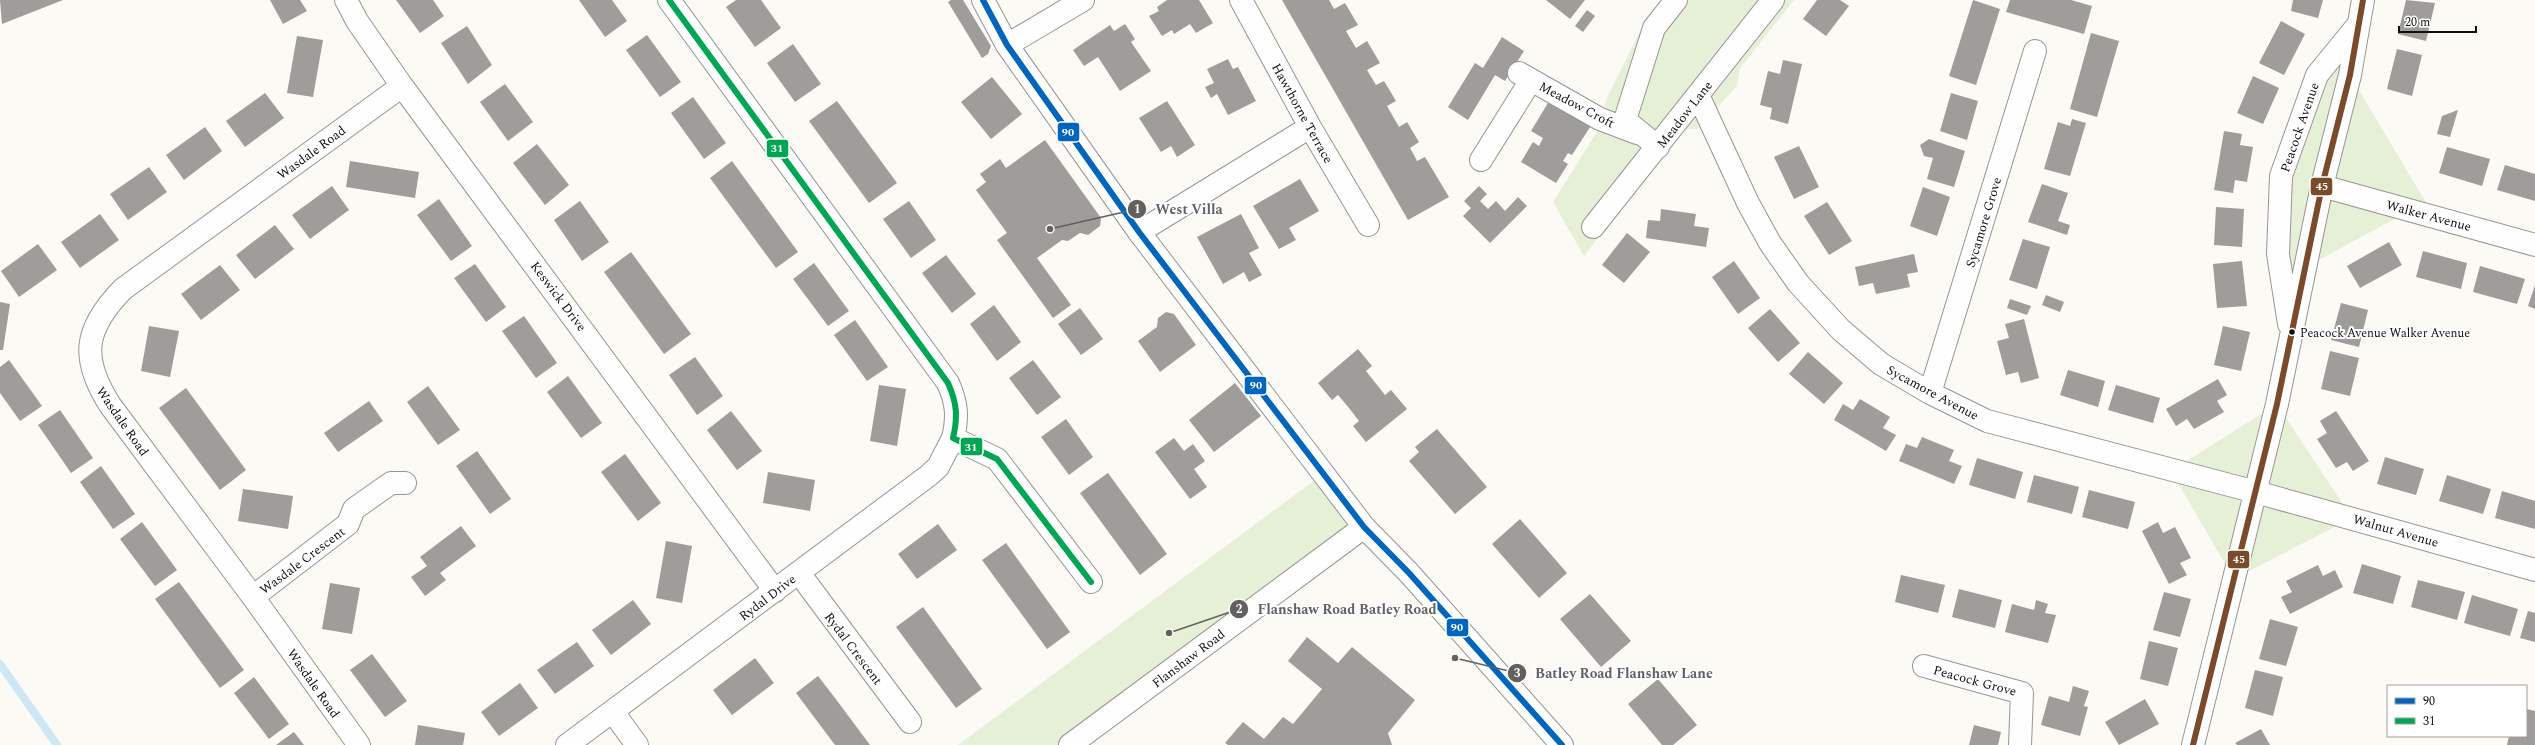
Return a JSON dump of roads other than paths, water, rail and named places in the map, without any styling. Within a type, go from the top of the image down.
[{"type":"street","name":"Keswick Drive","points":[[346,0],[402,86],[596,346],[775,591]]},
{"type":"street","name":"Rydal Drive","points":[[567,745],[928,476],[938,467],[953,438],[957,420],[956,400],[948,383],[669,0]]},
{"type":"street","points":[[983,0],[1007,46],[1139,232],[1364,527],[1409,573],[1562,745]]},
{"type":"street","points":[[1007,46],[1083,0]]},
{"type":"street","name":"Hawthorne Terrace","points":[[1241,0],[1310,127],[1368,225]]},
{"type":"street","points":[[1651,142],[1624,120],[1654,28],[1676,0]]},
{"type":"street","name":"Meadow Lane","points":[[1593,227],[1651,142],[1698,95],[1773,0]]},
{"type":"street","name":"Peacock Avenue","points":[[2193,745],[2256,492],[2291,337],[2322,186],[2350,75],[2357,26],[2363,0]]},
{"type":"street","name":"Peacock Avenue","points":[[2291,337],[2278,254],[2281,176],[2317,75],[2357,26]]},
{"type":"street","name":"Sycamore Grove","points":[[1930,393],[2035,51]]},
{"type":"street","name":"Meadow Croft","points":[[1481,160],[1525,76],[1600,119],[1651,142]]},
{"type":"street","name":"Wasdale Road","points":[[358,745],[253,597],[110,405],[96,383],[91,357],[91,345],[96,323],[106,306],[138,277],[402,86]]},
{"type":"street","name":"Sycamore Avenue","points":[[1698,95],[1748,203],[1770,242],[1798,284],[1841,330],[1881,364],[1930,393],[1987,421],[2256,492]]},
{"type":"street","points":[[1139,232],[1310,127]]},
{"type":"street","name":"Walker Avenue","points":[[2322,186],[2535,245]]},
{"type":"street","points":[[953,438],[997,459],[1091,582]]},
{"type":"street","name":"Wasdale Crescent","points":[[253,597],[348,524],[354,509],[391,483],[405,483]]},
{"type":"street","name":"Walnut Avenue","points":[[2256,492],[2535,570]]},
{"type":"street","name":"Flanshaw Road","points":[[1070,745],[1364,527]]},
{"type":"street","name":"Rydal Crescent","points":[[799,573],[910,722]]},
{"type":"street","name":"Peacock Grove","points":[[1924,666],[2022,693],[2020,745]]},
{"type":"street","points":[[613,712],[637,745]]},
{"type":"waterway","points":[[0,664],[57,745]]},
{"type":"place","name":"West Villa","points":[[1050,229]]},
{"type":"place","name":"Peacock Avenue Walker Avenue","points":[[2292,332]]},
{"type":"place","name":"Flanshaw Road Batley Road","points":[[1169,633]]},
{"type":"place","name":"Batley Road Flanshaw Lane","points":[[1455,658]]}]
